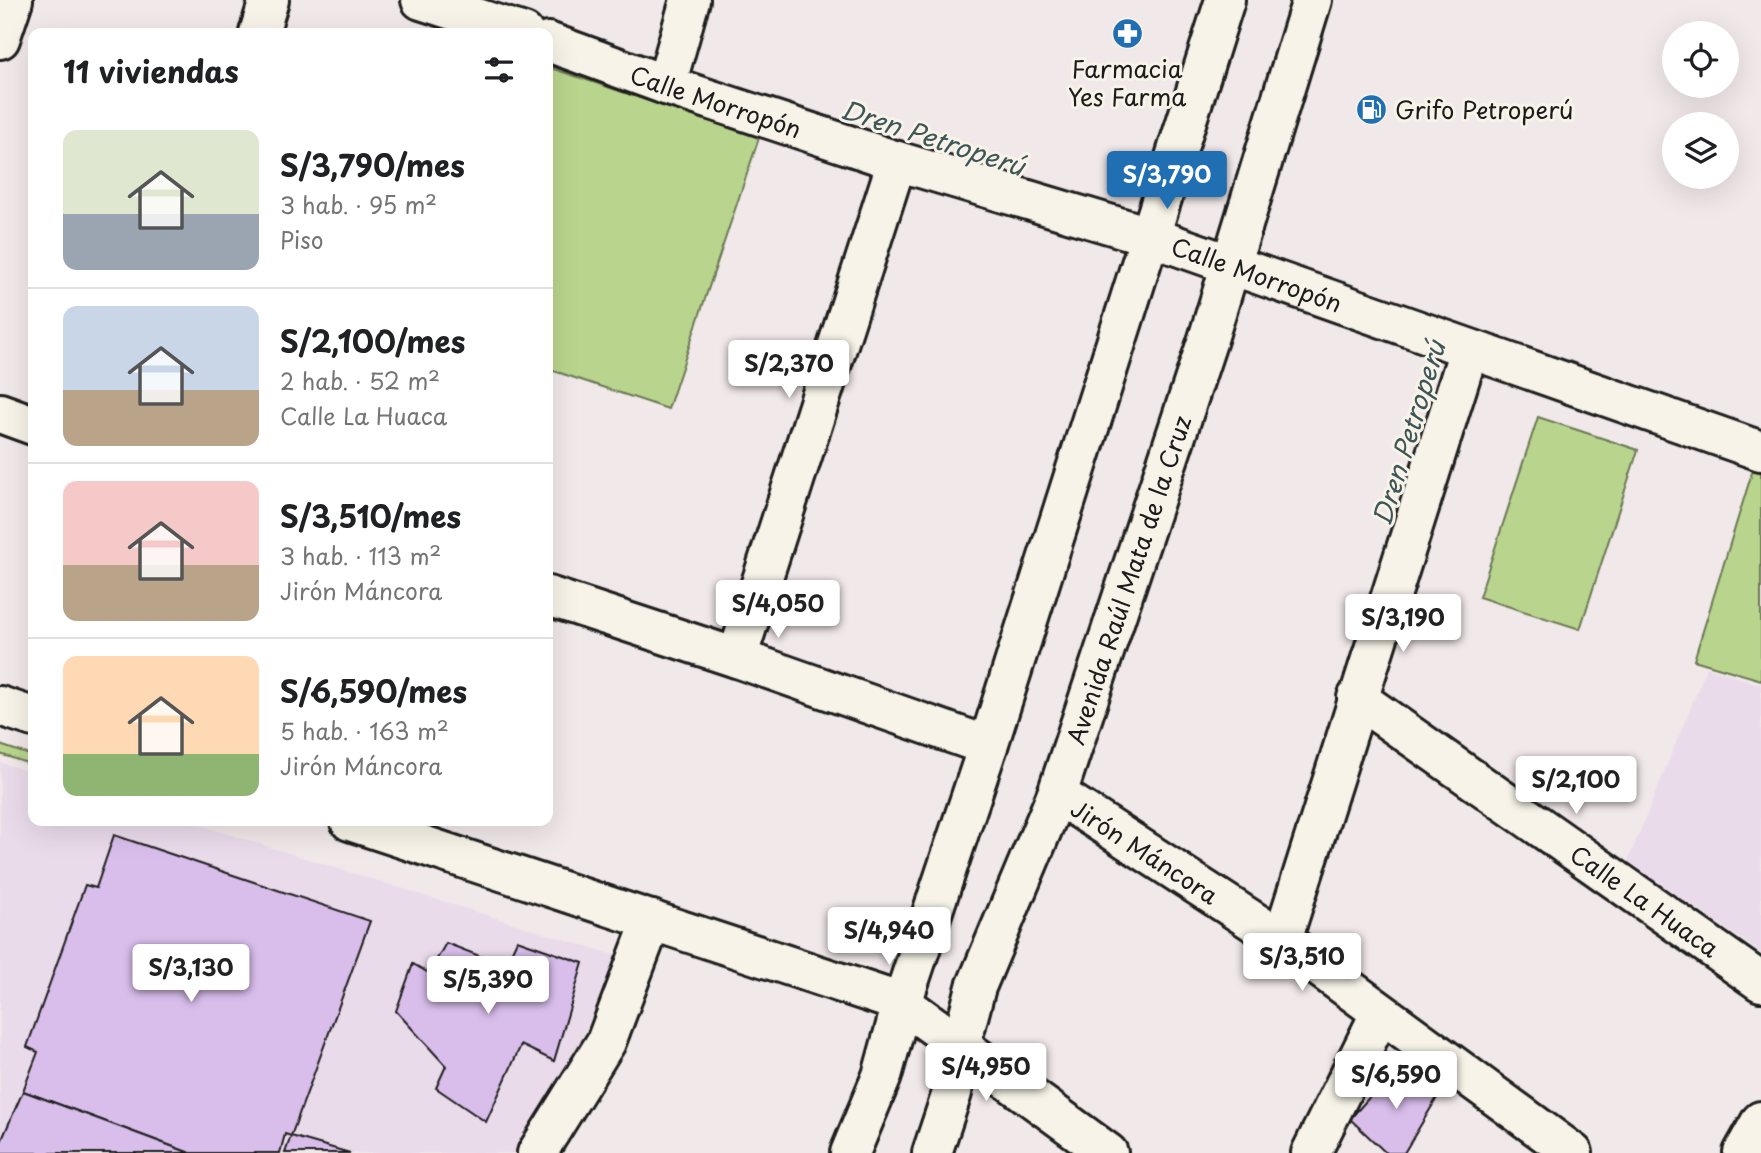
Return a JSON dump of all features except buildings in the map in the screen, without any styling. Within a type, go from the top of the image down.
[{"type":"street","points":[[0,39],[13,0]]},
{"type":"street","points":[[261,28],[269,0]]},
{"type":"street","points":[[421,0],[504,28]]},
{"type":"street","points":[[666,85],[690,0]]},
{"type":"street","points":[[850,1153],[882,1076],[902,1003],[988,746],[1225,0]]},
{"type":"street","name":"Avenida Raúl Mata de la Cruz","points":[[932,1153],[952,1093],[960,1048],[976,987],[1057,794],[1204,352],[1312,0]]},
{"type":"street","name":"Calle Morropón","points":[[553,44],[666,85],[897,161],[1149,236],[1761,451]]},
{"type":"street","points":[[737,658],[897,161]]},
{"type":"street","points":[[1282,940],[1469,350]]},
{"type":"street","points":[[0,414],[28,423]]},
{"type":"street","points":[[553,598],[737,658],[988,746]]},
{"type":"street","name":"Calle La Huaca","points":[[1357,698],[1761,982]]},
{"type":"street","points":[[0,706],[28,715]]},
{"type":"street","name":"Jirón Máncora","points":[[1057,794],[1282,940],[1573,1153]]},
{"type":"street","points":[[366,826],[902,1003],[960,1048],[1108,1153]]},
{"type":"street","points":[[537,1153],[606,1042],[652,920]]},
{"type":"street","points":[[1311,1153],[1380,1014]]},
{"type":"street","points":[[1743,1153],[1761,1121]]},
{"type":"shaded area","points":[[1707,667],[1761,685],[1761,953],[1628,861]]},
{"type":"shaded area","points":[[0,762],[28,771],[28,826],[202,826],[617,956],[573,1061],[518,1153],[0,1153]]},
{"type":"green space","points":[[553,69],[759,138],[668,409],[553,371]]},
{"type":"green space","points":[[1538,417],[1638,450],[1580,629],[1479,597]]},
{"type":"green space","points":[[1755,463],[1761,465],[1761,680],[1694,660]]},
{"type":"green space","points":[[0,745],[28,754],[28,763],[0,754]]},
{"type":"place","name":"Farmacia Yes Farma","points":[[1127,34]]},
{"type":"place","name":"Grifo Petroperú","points":[[1372,109]]},
{"type":"water label","name":"Dren Petroperú","points":[[933,137]]},
{"type":"water label","name":"Dren Petroperú","points":[[1408,433]]}]
